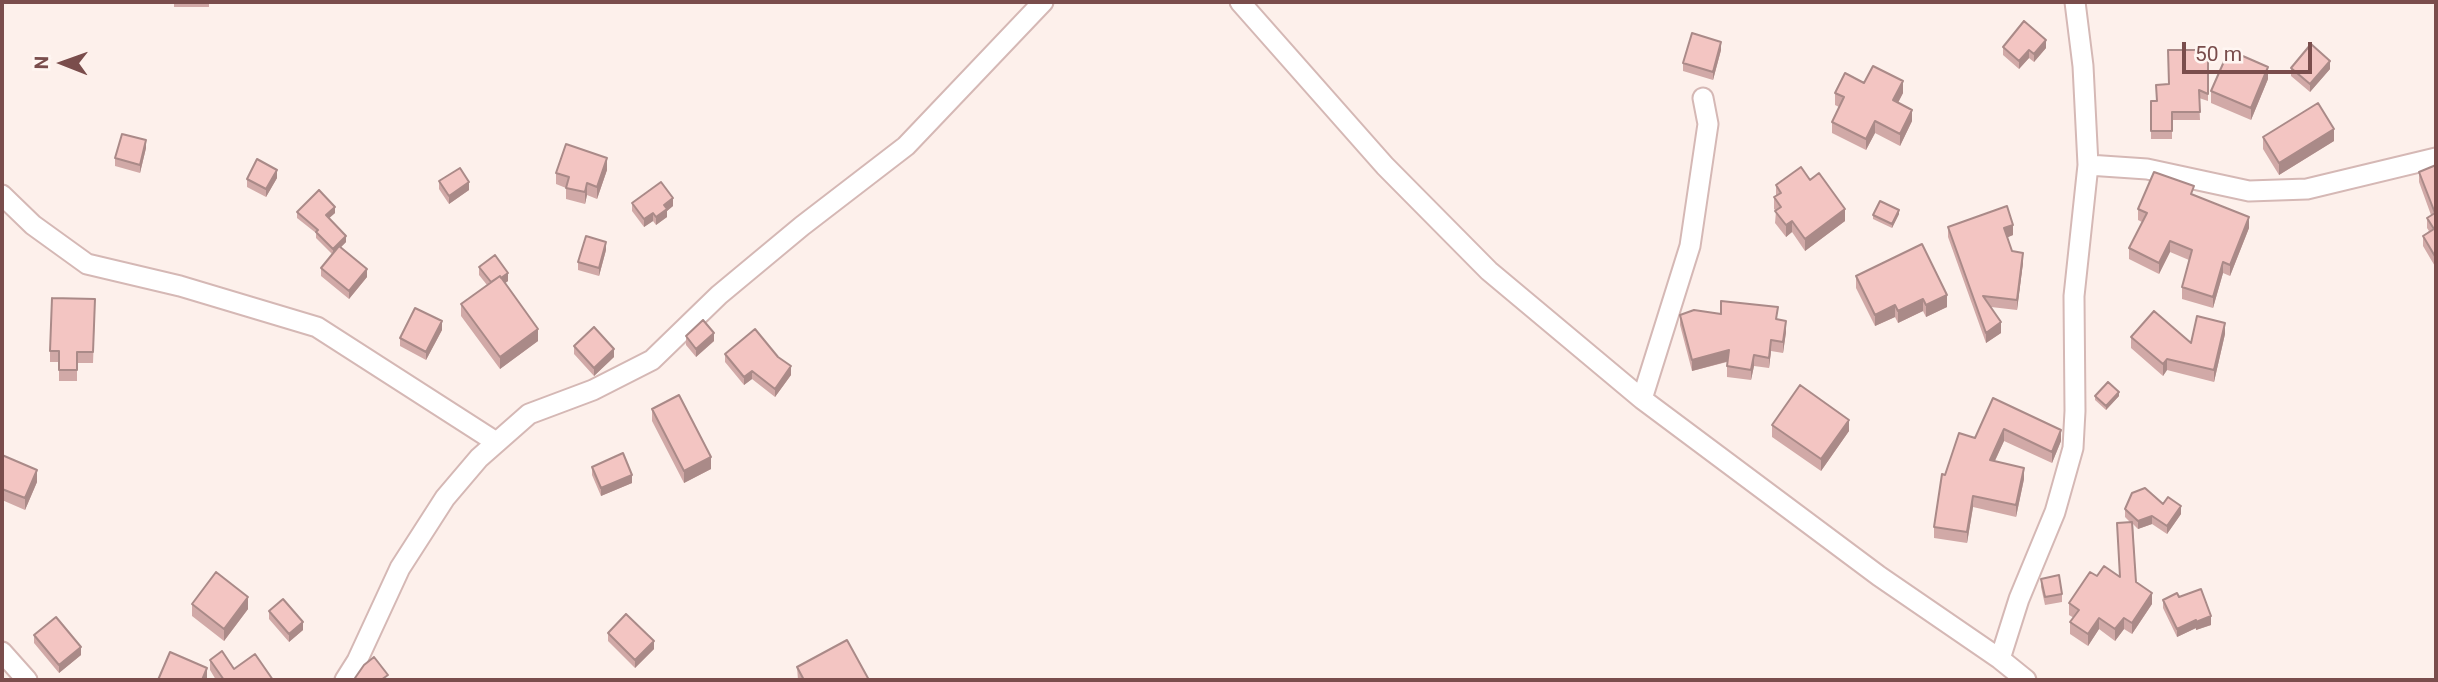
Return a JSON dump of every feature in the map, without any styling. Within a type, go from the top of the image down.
[{"type":"street","points":[[345,680],[357,661],[400,568],[445,498],[479,457],[529,414],[593,390],[652,360],[719,295],[802,226],[906,146],[1043,2]]},
{"type":"street","points":[[1240,2],[1385,166],[1489,271],[1642,398],[1880,576],[2026,680]]},
{"type":"street","points":[[2000,659],[2019,598],[2054,512],[2073,448],[2074,296],[2088,165],[2083,66],[2076,2]]},
{"type":"street","points":[[1642,398],[1690,246],[1709,124],[1703,98]]},
{"type":"street","points":[[2088,165],[2147,169],[2249,191],[2307,189],[2436,158]]},
{"type":"street","points":[[2,195],[33,225],[87,264],[180,286],[317,327],[496,442]]},
{"type":"street","points":[[2,652],[27,680]]},
{"type":"building","points":[[2024,21],[2046,40],[2034,54],[2029,50],[2019,61],[2003,47]]},
{"type":"building","points":[[1692,33],[1721,42],[1713,72],[1683,63]]},
{"type":"building","points":[[2311,44],[2330,61],[2310,84],[2291,68]]},
{"type":"building","points":[[2168,50],[2208,50],[2208,94],[2199,90],[2200,112],[2172,112],[2172,131],[2151,131],[2151,101],[2157,101],[2156,85],[2169,84]]},
{"type":"building","points":[[2229,50],[2268,67],[2251,108],[2211,91]]},
{"type":"building","points":[[1873,66],[1903,81],[1893,100],[1912,110],[1900,134],[1875,121],[1866,139],[1832,122],[1844,97],[1835,93],[1845,73],[1864,83]]},
{"type":"building","points":[[2318,103],[2334,129],[2279,163],[2263,137]]},
{"type":"building","points":[[122,134],[146,140],[140,165],[115,158]]},
{"type":"building","points":[[566,144],[607,158],[597,187],[587,183],[585,192],[566,188],[569,177],[556,173]]},
{"type":"building","points":[[257,159],[277,170],[266,189],[247,179]]},
{"type":"building","points":[[2436,165],[2436,258],[2423,236],[2434,229],[2427,218],[2435,213],[2419,172]]},
{"type":"building","points":[[1801,167],[1810,180],[1819,173],[1845,209],[1805,239],[1792,221],[1786,225],[1775,211],[1781,207],[1774,197],[1781,193],[1776,185]]},
{"type":"building","points":[[460,168],[469,182],[449,196],[439,181]]},
{"type":"building","points":[[2154,172],[2194,186],[2191,194],[2249,217],[2230,265],[2223,262],[2213,297],[2182,287],[2192,250],[2170,241],[2159,263],[2129,248],[2147,213],[2138,209]]},
{"type":"building","points":[[661,182],[673,198],[664,205],[667,209],[656,217],[653,213],[644,219],[632,203]]},
{"type":"building","points":[[319,190],[335,207],[326,215],[346,236],[333,249],[316,232],[318,230],[297,212]]},
{"type":"building","points":[[1880,201],[1899,210],[1892,224],[1873,215]]},
{"type":"building","points":[[2007,206],[2013,225],[2004,228],[2012,251],[2023,253],[2017,300],[1983,296],[2001,322],[1986,333],[1948,227]]},
{"type":"building","points":[[586,236],[606,242],[599,268],[578,262]]},
{"type":"building","points":[[1922,244],[1947,295],[1926,305],[1923,299],[1898,311],[1895,305],[1875,315],[1856,276]]},
{"type":"building","points":[[339,246],[367,269],[349,291],[321,268]]},
{"type":"building","points":[[495,255],[508,273],[491,282],[479,267]]},
{"type":"building","points":[[500,276],[538,329],[500,357],[461,304]]},
{"type":"building","points":[[52,298],[95,299],[93,352],[77,352],[77,370],[59,370],[59,351],[50,351]]},
{"type":"building","points":[[1721,301],[1778,307],[1776,319],[1786,321],[1783,342],[1771,340],[1769,358],[1754,355],[1751,370],[1727,366],[1729,350],[1692,360],[1680,315],[1694,310],[1721,314]]},
{"type":"building","points":[[415,308],[442,321],[426,352],[400,338]]},
{"type":"building","points":[[2154,311],[2191,343],[2197,316],[2225,323],[2214,370],[2167,359],[2163,364],[2131,337]]},
{"type":"building","points":[[703,320],[714,333],[696,349],[686,336]]},
{"type":"building","points":[[594,327],[614,349],[594,368],[574,346]]},
{"type":"building","points":[[755,329],[778,357],[791,366],[775,389],[752,371],[744,377],[725,354]]},
{"type":"building","points":[[2108,382],[2119,392],[2106,406],[2095,396]]},
{"type":"building","points":[[1800,385],[1849,420],[1821,459],[1772,425]]},
{"type":"building","points":[[679,395],[711,457],[684,471],[652,409]]},
{"type":"building","points":[[1993,398],[2061,430],[2052,452],[2004,429],[1990,460],[2024,468],[2016,505],[1973,496],[1967,532],[1934,527],[1942,474],[1945,475],[1959,433],[1975,438]]},
{"type":"building","points":[[623,453],[632,475],[601,488],[592,467]]},
{"type":"building","points":[[2,455],[37,470],[25,498],[2,489]]},
{"type":"building","points":[[2145,488],[2163,504],[2168,497],[2181,506],[2167,526],[2152,516],[2138,521],[2125,509],[2132,493]]},
{"type":"building","points":[[2132,522],[2136,582],[2152,593],[2132,623],[2124,618],[2115,629],[2099,618],[2088,634],[2070,622],[2079,610],[2069,603],[2090,572],[2097,576],[2104,566],[2120,577],[2117,523]]},
{"type":"building","points":[[216,572],[248,597],[224,629],[192,604]]},
{"type":"building","points":[[2059,575],[2062,594],[2045,597],[2041,579]]},
{"type":"building","points":[[2201,589],[2211,616],[2177,629],[2163,600],[2177,593],[2179,597]]},
{"type":"building","points":[[283,599],[303,622],[289,634],[269,611]]},
{"type":"building","points":[[626,614],[654,641],[635,660],[608,633]]},
{"type":"building","points":[[56,617],[81,647],[59,665],[34,635]]},
{"type":"building","points":[[847,640],[869,680],[804,680],[797,667]]},
{"type":"building","points":[[222,651],[234,669],[255,654],[273,680],[224,680],[210,660]]},
{"type":"building","points":[[170,652],[207,668],[202,680],[158,680]]},
{"type":"building","points":[[374,657],[388,675],[381,680],[357,680],[355,678],[364,665]]}]
